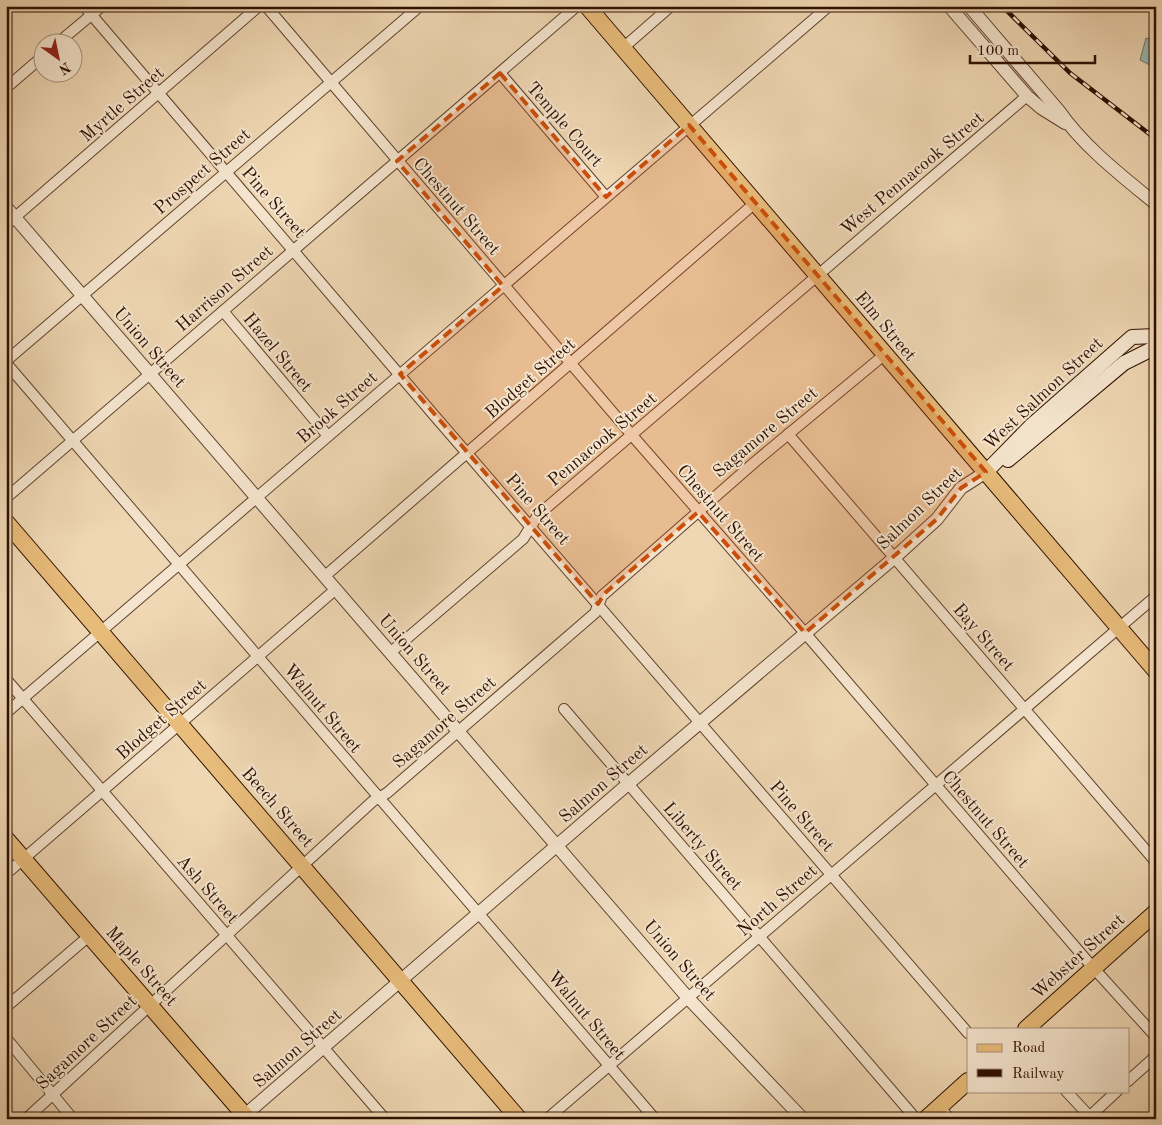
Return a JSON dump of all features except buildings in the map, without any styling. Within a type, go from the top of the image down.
[{"type":"main road","name":"Elm Street","points":[[587,6],[1156,671]]},
{"type":"main road","name":"West Salmon Street","points":[[986,472],[1032,425],[1132,337],[1156,336]]},
{"type":"main road","name":"West Salmon Street","points":[[986,472],[1014,456],[1124,363],[1156,347]]},
{"type":"main road","name":"Beech Street","points":[[6,522],[519,1119]]},
{"type":"main road","name":"Maple Street","points":[[6,839],[245,1118]]},
{"type":"main road","name":"Webster Street","points":[[1027,1028],[1156,912]]},
{"type":"main road","points":[[926,1119],[945,1113],[967,1082]]},
{"type":"street","name":"Pine Street","points":[[84,6],[967,1032]]},
{"type":"street","points":[[71,32],[102,6]]},
{"type":"street","name":"Myrtle Street","points":[[11,221],[259,6]]},
{"type":"street","name":"Chestnut Street","points":[[266,6],[697,512],[805,633],[935,786],[1156,1037]]},
{"type":"street","name":"Prospect Street","points":[[6,362],[420,6]]},
{"type":"street","name":"Harrison Street","points":[[6,498],[577,6]]},
{"type":"street","points":[[623,48],[671,6]]},
{"type":"street","name":"Brook Street","points":[[6,713],[829,6]]},
{"type":"street","points":[[949,6],[1027,96],[1041,108],[1069,126],[1125,179],[1156,204]]},
{"type":"street","points":[[969,6],[1060,111],[1069,126]]},
{"type":"street","points":[[6,88],[32,66]]},
{"type":"street","name":"Temple Court","points":[[500,73],[606,197]]},
{"type":"street","name":"West Pennacook Street","points":[[817,276],[1027,96]]},
{"type":"street","name":"Blodget Street","points":[[325,576],[755,203]]},
{"type":"street","name":"Union Street","points":[[6,207],[11,221],[83,296],[688,998],[803,1119]]},
{"type":"street","name":"Pennacook Street","points":[[391,652],[522,539],[538,515],[817,276]]},
{"type":"street","name":"Hazel Street","points":[[223,311],[328,436]]},
{"type":"street","name":"Sagamore Street","points":[[26,1119],[302,866],[595,613],[602,596],[788,434],[884,355]]},
{"type":"street","name":"Walnut Street","points":[[6,362],[655,1119]]},
{"type":"street","name":"Bay Street","points":[[788,434],[1156,862]]},
{"type":"street","name":"Salmon Street","points":[[245,1118],[324,1047],[628,784],[894,558],[937,519],[961,488],[986,472]]},
{"type":"street","name":"Blodget Street","points":[[6,874],[336,589]]},
{"type":"street","name":"North Street","points":[[547,1119],[1156,596]]},
{"type":"street","name":"Ash Street","points":[[6,679],[385,1119]]},
{"type":"street","name":"Liberty Street","points":[[564,709],[916,1119]]},
{"type":"street","points":[[6,1007],[89,936]]},
{"type":"street","points":[[6,1038],[73,1119]]},
{"type":"street","points":[[1130,1079],[1156,1056]]},
{"type":"street","points":[[1067,1092],[1089,1118],[1116,1092]]},
{"type":"highlighted area","points":[[500,73],[606,197],[689,125],[986,472],[961,488],[937,519],[805,633],[698,512],[605,593],[598,604],[400,374],[503,286],[397,161]]},
{"type":"water","points":[[1146,38],[1156,40],[1156,68],[1140,60]]},
{"type":"railway","points":[[1002,6],[1070,73],[1156,139]]}]
